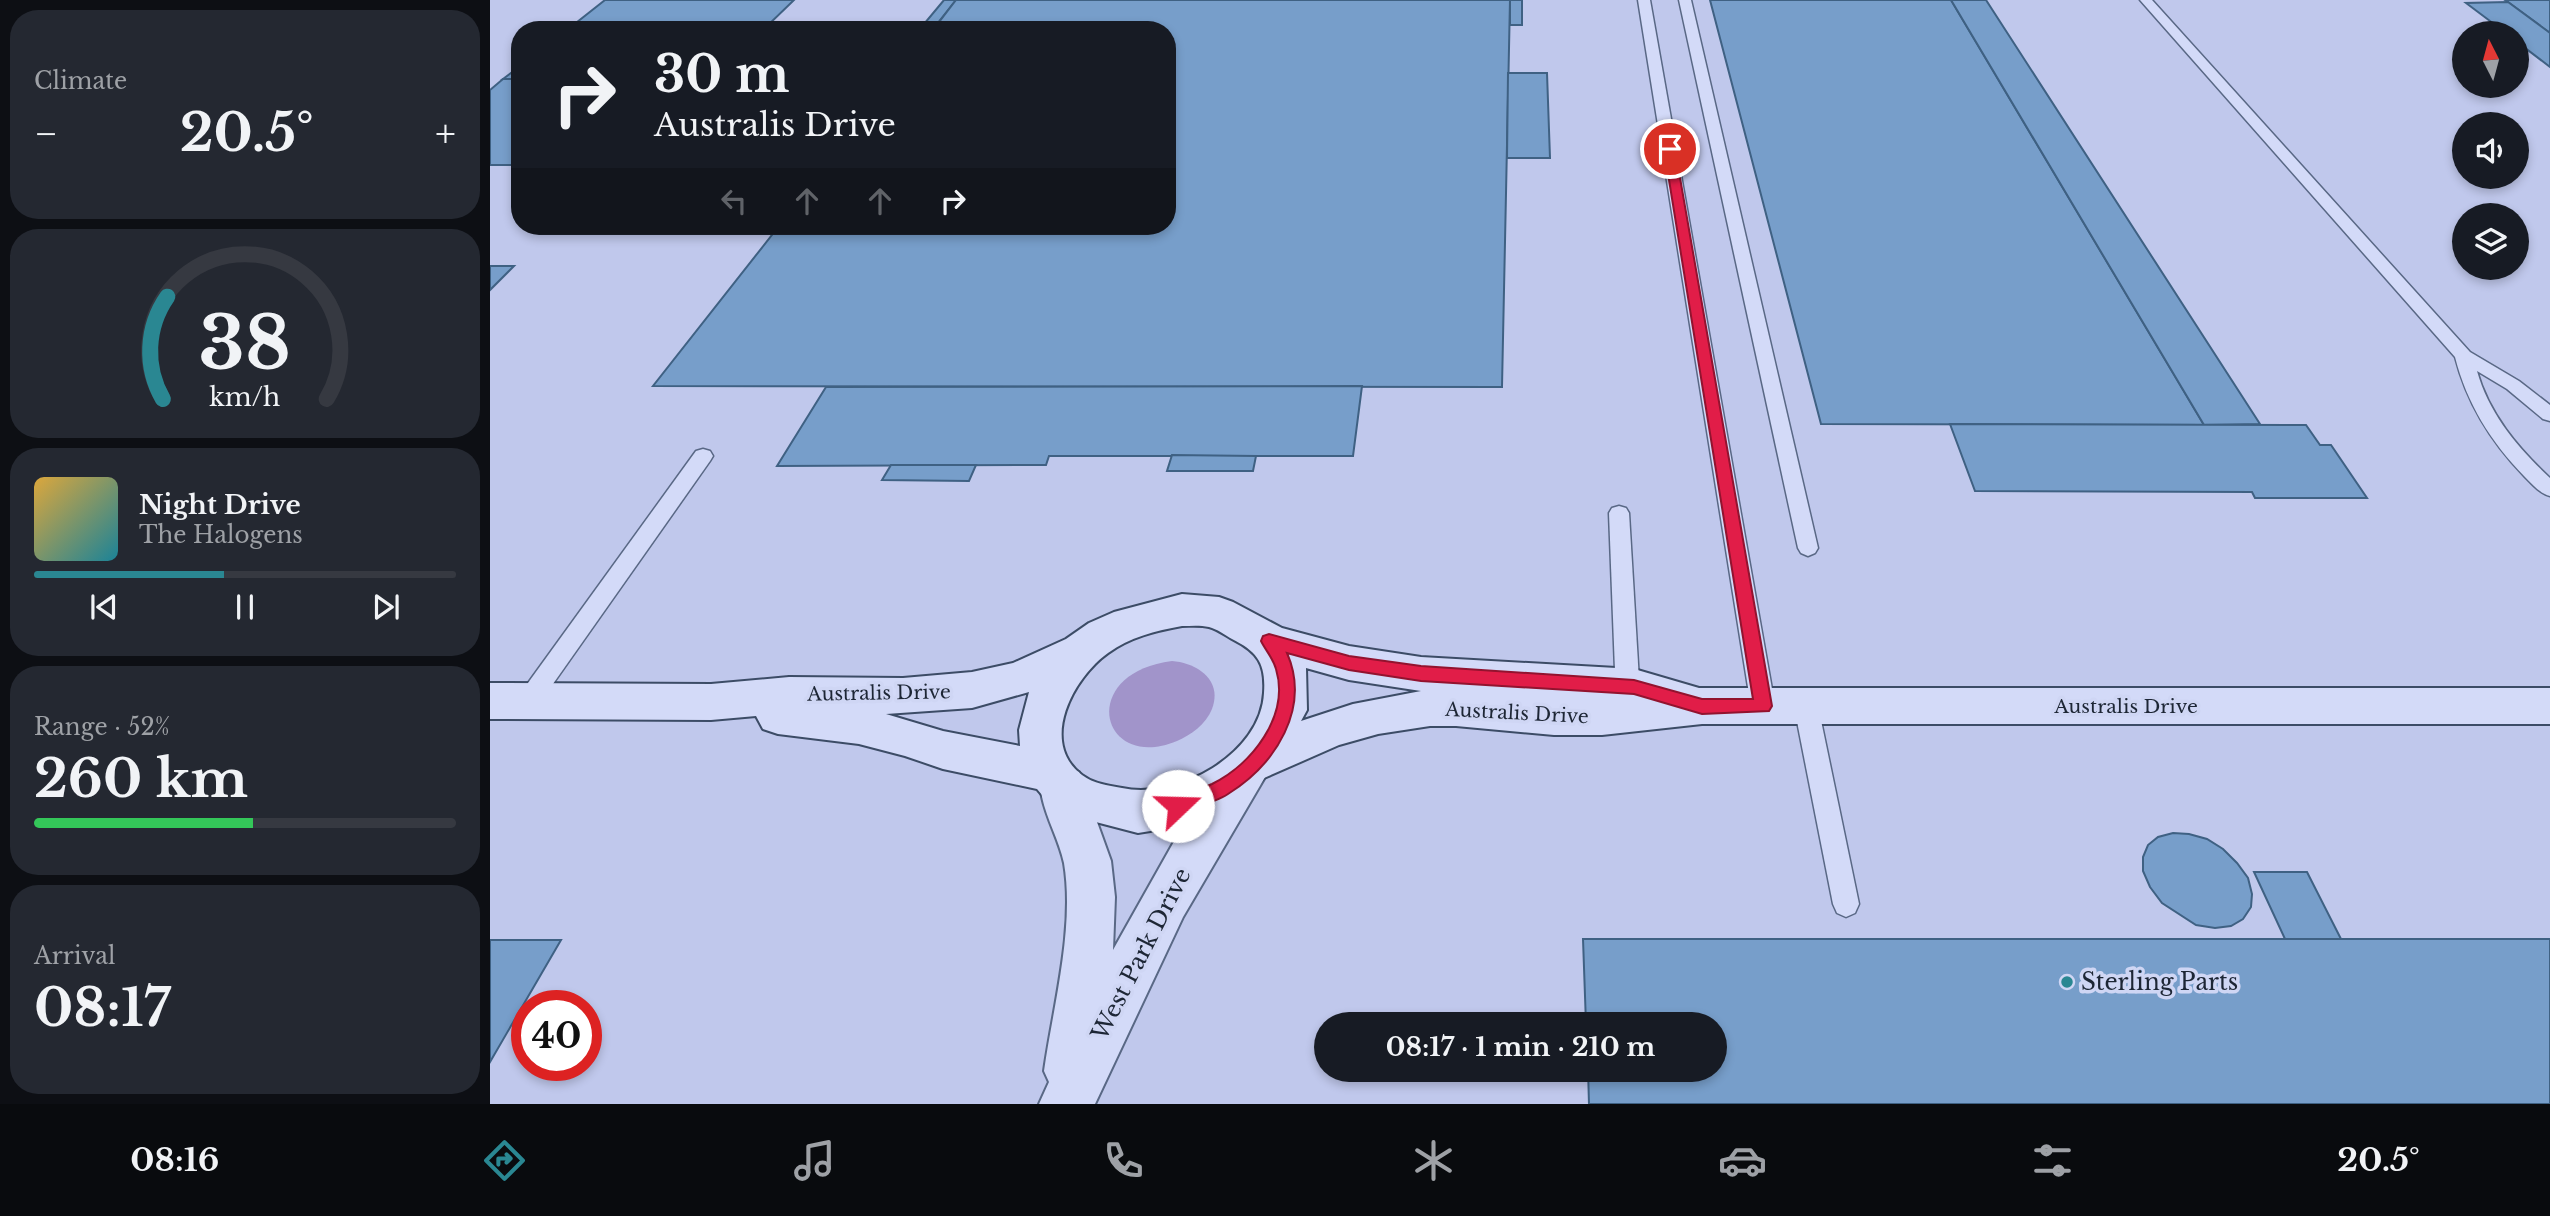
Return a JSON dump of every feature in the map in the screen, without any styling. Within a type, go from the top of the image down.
[{"type":"street","points":[[1182,610],[1217,612],[1246,623],[1269,641],[1286,671],[1286,707],[1270,744],[1250,767],[1211,793],[1164,810],[1135,812],[1107,808],[1083,799],[1057,779],[1042,752],[1039,731],[1042,710],[1051,688],[1064,668],[1082,650],[1112,629],[1147,615],[1182,610]]},
{"type":"street","name":"Australis Drive","points":[[1269,641],[1349,663],[1421,674],[1628,702],[1702,706],[2550,706]]},
{"type":"street","name":"Australis Drive","points":[[509,701],[711,702],[789,695],[903,696],[972,690],[1021,678],[1082,650]]},
{"type":"street","name":"Australis Drive","points":[[711,702],[775,716],[859,726],[1057,779]]},
{"type":"street","name":"Australis Drive","points":[[1250,767],[1302,738],[1343,723],[1455,708],[1569,717],[1628,702]]},
{"type":"street","name":"West Park Drive","points":[[1067,1104],[1111,1007],[1166,901],[1250,767]]},
{"type":"street","name":"West Park Drive","points":[[1057,779],[1064,803],[1080,837],[1088,870],[1090,926],[1067,1104]]},
{"type":"lane","points":[[1644,0],[1763,706]]},
{"type":"lane","points":[[1685,0],[1808,548]]},
{"type":"lane","points":[[2146,0],[2464,356],[2513,385],[2550,415]]},
{"type":"lane","points":[[2464,356],[2469,382],[2495,430],[2550,489]]},
{"type":"lane","points":[[509,701],[703,456]]},
{"type":"lane","points":[[1619,513],[1628,702]]},
{"type":"lane","points":[[1806,706],[1846,904]]},
{"type":"shaded area","points":[[1172,661],[1190,665],[1206,675],[1214,690],[1212,709],[1198,728],[1177,741],[1151,747],[1130,744],[1116,733],[1110,718],[1111,700],[1121,683],[1141,669]]},
{"type":"building","points":[[605,0],[794,0],[772,21],[578,21]]},
{"type":"building","points":[[944,0],[956,0],[939,21],[926,21]]},
{"type":"building","points":[[956,0],[1510,0],[1502,387],[653,386],[772,235],[1176,235],[1176,21],[940,21]]},
{"type":"building","points":[[1510,0],[1522,0],[1522,25],[1510,25]]},
{"type":"building","points":[[1710,0],[1951,0],[2204,425],[1821,424]]},
{"type":"building","points":[[1951,0],[1986,0],[2260,424],[2204,425]]},
{"type":"building","points":[[2505,0],[2550,0],[2550,33],[2508,2]]},
{"type":"building","points":[[2508,2],[2550,33],[2550,67],[2529,51],[2529,21],[2490,21],[2466,3]]},
{"type":"building","points":[[1508,73],[1547,73],[1550,158],[1507,158]]},
{"type":"building","points":[[503,79],[511,79],[511,165],[490,165],[490,90]]},
{"type":"building","points":[[490,266],[514,266],[490,290]]},
{"type":"building","points":[[1362,386],[1353,456],[1049,456],[1046,465],[777,466],[826,387]]},
{"type":"building","points":[[1950,424],[2306,425],[2320,445],[2331,445],[2367,498],[2255,498],[2252,492],[1975,491]]},
{"type":"building","points":[[1172,455],[1256,456],[1253,471],[1167,471]]},
{"type":"building","points":[[891,465],[976,465],[969,481],[882,480]]},
{"type":"building","points":[[2173,833],[2207,839],[2223,849],[2237,863],[2248,878],[2252,894],[2251,907],[2243,919],[2231,926],[2215,928],[2196,925],[2162,903],[2150,887],[2143,871],[2143,857],[2148,845],[2158,837]]},
{"type":"building","points":[[2254,872],[2307,872],[2341,939],[2285,939]]},
{"type":"building","name":"Sterling Parts","points":[[1583,939],[2550,939],[2550,1104],[1589,1104],[1588,1082],[1727,1082],[1727,1012],[1586,1012]]},
{"type":"building","points":[[490,940],[561,940],[532,990],[511,990],[511,1026],[490,1062]]},
{"type":"place","name":"Sterling Parts","points":[[2067,982]]},
{"type":"route","points":[[1178,806],[1221,789],[1245,772],[1270,744],[1280,726],[1286,707],[1286,671],[1269,641],[1349,663],[1421,674],[1634,687],[1702,706],[1763,706],[1670,149]]}]
